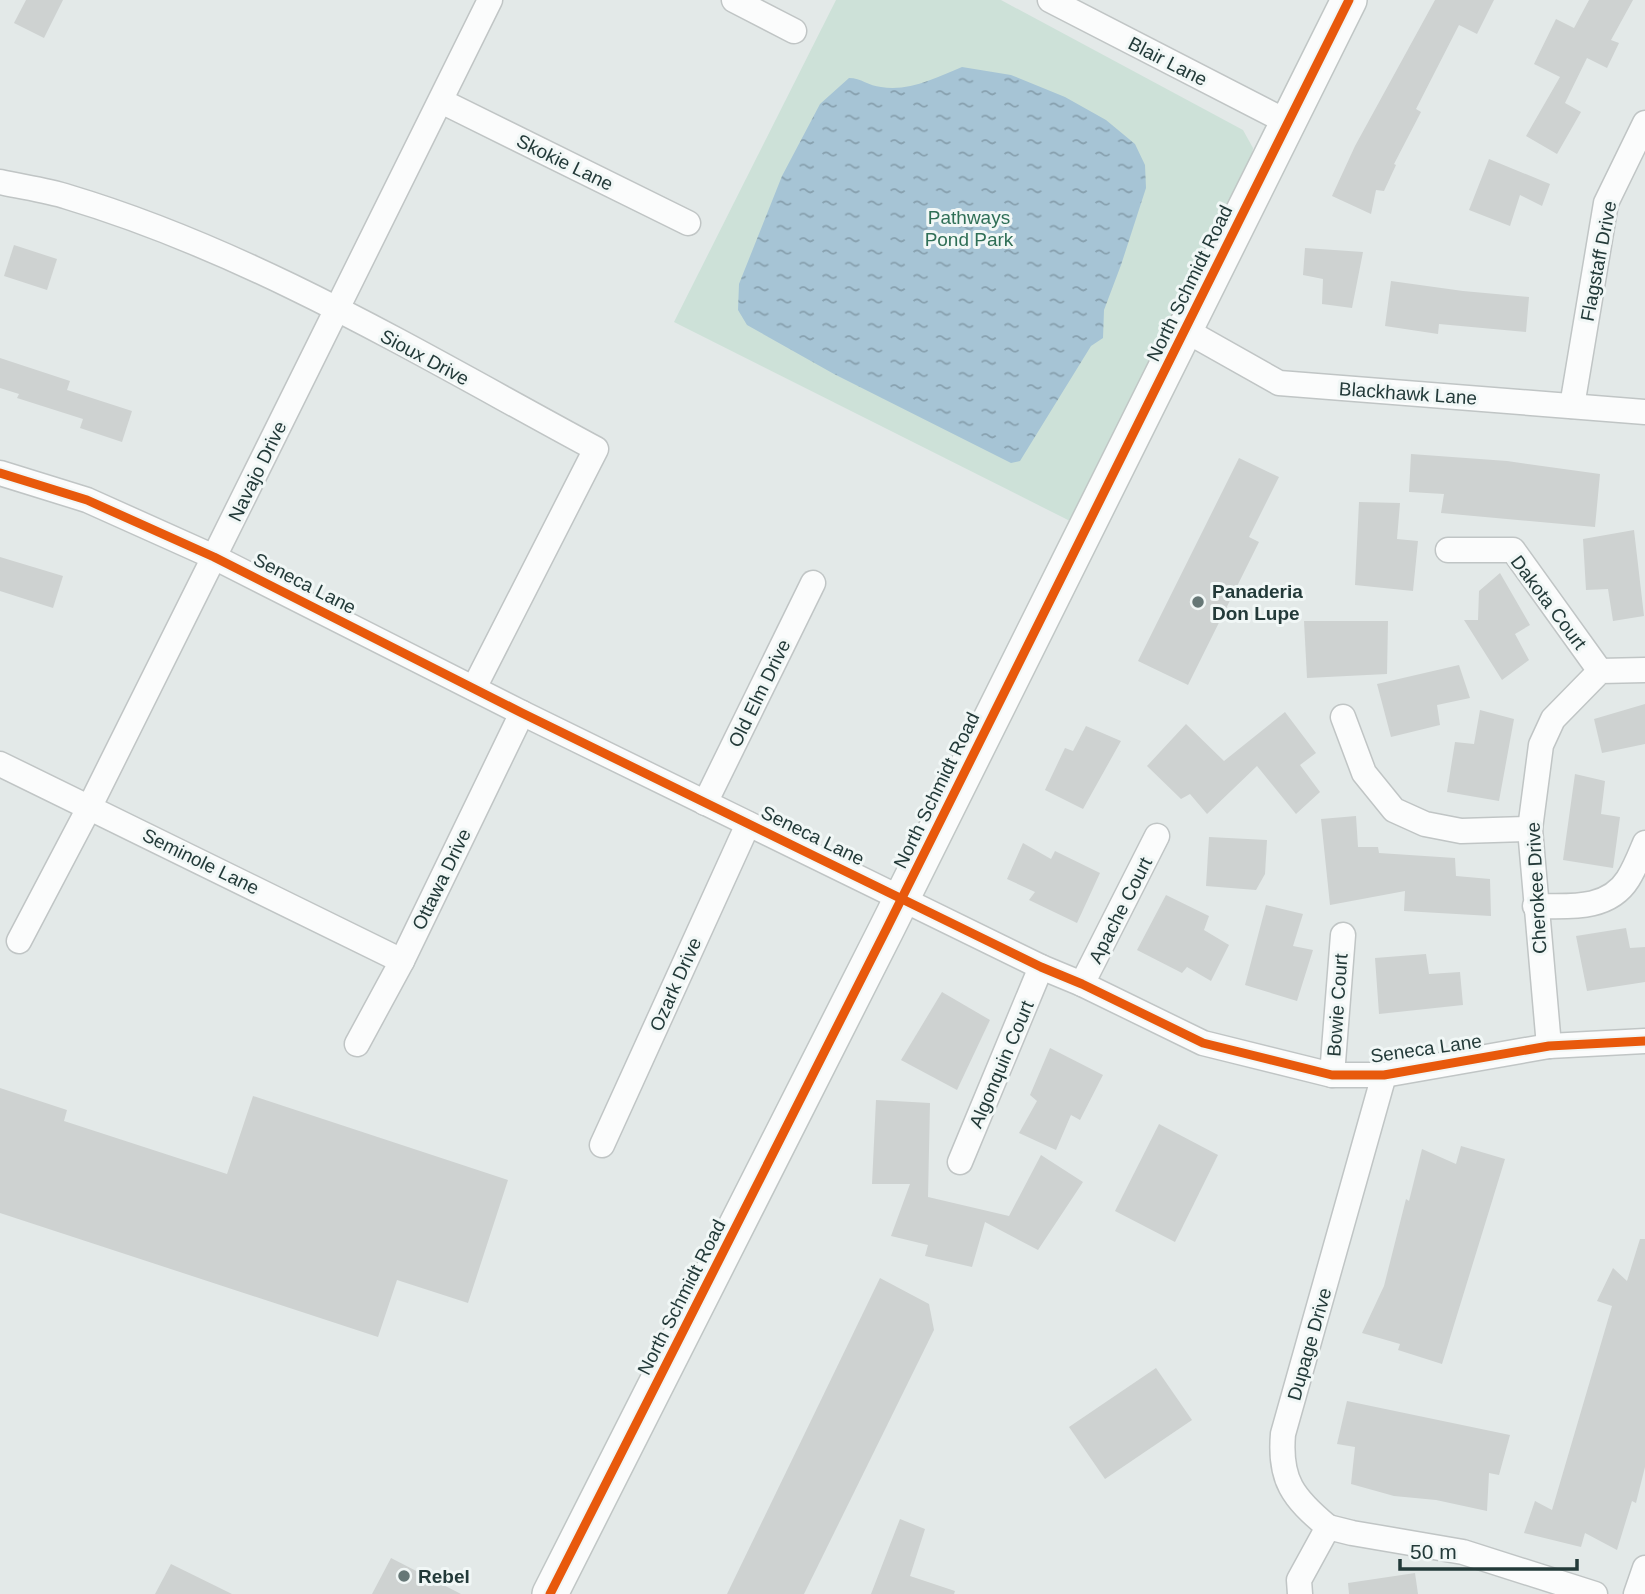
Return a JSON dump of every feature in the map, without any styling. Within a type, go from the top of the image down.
[{"type":"street","name":"Navajo Drive","points":[[19,941],[215,557],[490,0]]},
{"type":"street","points":[[734,0],[794,31]]},
{"type":"street","name":"Blair Lane","points":[[1050,0],[1287,122]]},
{"type":"street","name":"North Schmidt Road","points":[[550,1594],[902,898],[1349,0]]},
{"type":"street","name":"Skokie Lane","points":[[441,102],[688,223]]},
{"type":"street","name":"Flagstaff Drive","points":[[1572,406],[1606,203],[1645,123]]},
{"type":"street","name":"Sioux Drive","points":[[0,182],[67,197],[202,244],[336,309],[596,449],[474,688]]},
{"type":"street","name":"Blackhawk Lane","points":[[1185,330],[1279,383],[1645,412]]},
{"type":"street","name":"Seneca Lane","points":[[0,473],[87,500],[215,557],[522,713],[1041,967],[1203,1043],[1332,1075],[1384,1075],[1549,1046],[1645,1041]]},
{"type":"street","name":"Dakota Court","points":[[1448,550],[1513,550],[1600,671]]},
{"type":"street","name":"Old Elm Drive","points":[[705,803],[813,583]]},
{"type":"street","points":[[1600,671],[1645,670]]},
{"type":"street","name":"Cherokee Drive","points":[[1549,1046],[1530,829],[1541,745],[1553,719],[1600,671]]},
{"type":"street","name":"Ottawa Drive","points":[[358,1044],[402,961],[522,713]]},
{"type":"street","points":[[1343,717],[1364,773],[1394,810],[1425,824],[1461,831],[1530,829]]},
{"type":"street","name":"Seminole Lane","points":[[0,764],[402,961]]},
{"type":"street","name":"Ozark Drive","points":[[602,1145],[748,824]]},
{"type":"street","name":"Apache Court","points":[[1082,984],[1157,836]]},
{"type":"street","points":[[1535,906],[1578,906],[1604,900],[1619,890],[1628,878],[1645,843]]},
{"type":"street","name":"Bowie Court","points":[[1332,1075],[1343,935]]},
{"type":"street","name":"Algonquin Court","points":[[960,1162],[1041,967]]},
{"type":"street","name":"Dupage Drive","points":[[1328,1527],[1306,1508],[1289,1482],[1281,1460],[1283,1434],[1384,1075]]},
{"type":"street","points":[[1300,1594],[1299,1580],[1328,1527],[1463,1552],[1595,1594]]},
{"type":"street","points":[[1636,1594],[1645,1568]]},
{"type":"green space","name":"Pathways Pond Park","points":[[836,0],[1001,0],[1243,130],[1253,148],[1251,161],[1072,522],[674,322]]},
{"type":"water","points":[[962,67],[1011,75],[1065,97],[1106,120],[1135,144],[1145,165],[1146,188],[1104,310],[1103,338],[1091,346],[1020,461],[1011,463],[834,374],[747,325],[738,310],[739,284],[782,176],[820,104],[849,78],[877,86],[902,87],[923,83]]},
{"type":"building","points":[[26,0],[63,0],[44,38],[14,23]]},
{"type":"building","points":[[1435,0],[1494,0],[1477,34],[1459,25],[1416,109],[1421,112],[1394,164],[1396,165],[1384,191],[1376,190],[1371,214],[1332,196],[1355,146]]},
{"type":"building","points":[[1589,0],[1633,0],[1611,40],[1619,43],[1607,68],[1587,58],[1565,103],[1581,112],[1557,154],[1526,136],[1560,77],[1534,64],[1556,19],[1574,28]]},
{"type":"building","points":[[1489,159],[1550,184],[1542,206],[1520,195],[1510,226],[1469,210]]},
{"type":"building","points":[[14,245],[57,259],[47,290],[4,276]]},
{"type":"building","points":[[1305,248],[1363,252],[1352,308],[1322,304],[1323,279],[1303,275]]},
{"type":"building","points":[[1391,281],[1529,297],[1526,332],[1439,324],[1438,334],[1385,326]]},
{"type":"building","points":[[0,358],[70,381],[67,390],[132,411],[122,442],[80,428],[83,419],[17,398],[19,394],[0,388]]},
{"type":"building","points":[[1411,454],[1507,461],[1600,474],[1595,527],[1441,513],[1444,494],[1409,492]]},
{"type":"building","name":"Panaderia Don Lupe","points":[[1239,458],[1279,477],[1249,537],[1259,542],[1188,685],[1138,661]]},
{"type":"building","points":[[1359,502],[1400,503],[1397,539],[1418,541],[1413,591],[1355,585]]},
{"type":"building","points":[[1634,530],[1644,616],[1613,621],[1608,589],[1586,590],[1583,539]]},
{"type":"building","points":[[0,557],[63,576],[53,608],[0,591]]},
{"type":"building","points":[[1500,573],[1530,625],[1515,634],[1529,660],[1502,680],[1464,620],[1478,620],[1479,591]]},
{"type":"building","points":[[1304,621],[1388,621],[1387,674],[1307,678]]},
{"type":"building","points":[[1459,665],[1470,698],[1437,705],[1440,725],[1391,737],[1377,684]]},
{"type":"building","points":[[1645,704],[1645,744],[1602,753],[1594,719]]},
{"type":"building","points":[[1480,710],[1514,719],[1499,801],[1447,792],[1455,742],[1474,744]]},
{"type":"building","points":[[1285,712],[1316,753],[1300,765],[1320,792],[1296,814],[1257,766],[1207,814],[1190,794],[1181,799],[1147,766],[1186,724],[1224,761]]},
{"type":"building","points":[[1086,726],[1121,741],[1083,809],[1045,790],[1065,748],[1073,751]]},
{"type":"building","points":[[1575,774],[1605,781],[1601,814],[1620,817],[1613,868],[1563,860]]},
{"type":"building","points":[[1356,816],[1358,847],[1378,847],[1379,853],[1455,858],[1456,876],[1490,879],[1491,916],[1404,911],[1405,891],[1330,905],[1321,819]]},
{"type":"building","points":[[1209,837],[1267,840],[1265,874],[1256,890],[1206,886]]},
{"type":"building","points":[[1023,843],[1051,859],[1055,851],[1100,873],[1077,923],[1029,900],[1035,892],[1007,879]]},
{"type":"building","points":[[1166,895],[1209,916],[1204,930],[1229,945],[1211,981],[1187,967],[1182,973],[1137,950]]},
{"type":"building","points":[[1266,905],[1303,914],[1293,946],[1313,950],[1297,1001],[1245,985]]},
{"type":"building","points":[[1626,928],[1630,948],[1645,947],[1645,982],[1587,991],[1576,936]]},
{"type":"building","points":[[1426,954],[1429,974],[1460,972],[1463,1005],[1379,1014],[1375,958]]},
{"type":"building","points":[[942,992],[990,1020],[957,1090],[901,1060]]},
{"type":"building","points":[[1050,1048],[1103,1075],[1080,1120],[1071,1115],[1056,1150],[1019,1133],[1037,1101],[1030,1095]]},
{"type":"building","points":[[0,1088],[67,1110],[64,1121],[227,1174],[253,1096],[508,1180],[468,1303],[397,1280],[378,1337],[0,1213]]},
{"type":"building","points":[[876,1100],[930,1103],[928,1197],[1009,1216],[1041,1155],[1083,1182],[1038,1250],[985,1222],[972,1267],[925,1256],[928,1245],[891,1236],[910,1184],[872,1184]]},
{"type":"building","points":[[1159,1124],[1218,1155],[1175,1242],[1115,1211]]},
{"type":"building","points":[[1461,1146],[1505,1159],[1442,1364],[1398,1350],[1400,1344],[1362,1333],[1384,1286],[1422,1149],[1456,1164]]},
{"type":"building","points":[[1640,1239],[1645,1239],[1645,1467],[1636,1503],[1632,1501],[1617,1550],[1585,1533],[1581,1547],[1524,1533],[1535,1501],[1552,1510],[1612,1306],[1597,1301],[1613,1268],[1627,1281]]},
{"type":"building","points":[[880,1278],[929,1304],[934,1330],[804,1594],[727,1594]]},
{"type":"building","points":[[1156,1368],[1192,1420],[1105,1479],[1069,1427]]},
{"type":"building","points":[[1347,1401],[1510,1435],[1499,1475],[1489,1473],[1487,1511],[1436,1500],[1394,1496],[1351,1484],[1355,1447],[1337,1444]]},
{"type":"building","points":[[900,1519],[925,1529],[910,1576],[955,1591],[954,1594],[871,1594]]},
{"type":"building","name":"Rebel","points":[[391,1558],[461,1594],[372,1594]]},
{"type":"building","points":[[171,1564],[232,1594],[155,1594]]},
{"type":"building","points":[[1415,1573],[1418,1594],[1349,1594],[1348,1583]]},
{"type":"cycle path","points":[[550,1594],[886,930],[1349,0]]},
{"type":"cycle path","points":[[0,473],[87,500],[214,557],[522,713],[1041,967],[1203,1043],[1332,1075],[1384,1075],[1549,1046],[1645,1041]]},
{"type":"place","name":"Panaderia Don Lupe","points":[[1198,602]]},
{"type":"place","name":"Rebel","points":[[404,1576]]}]
